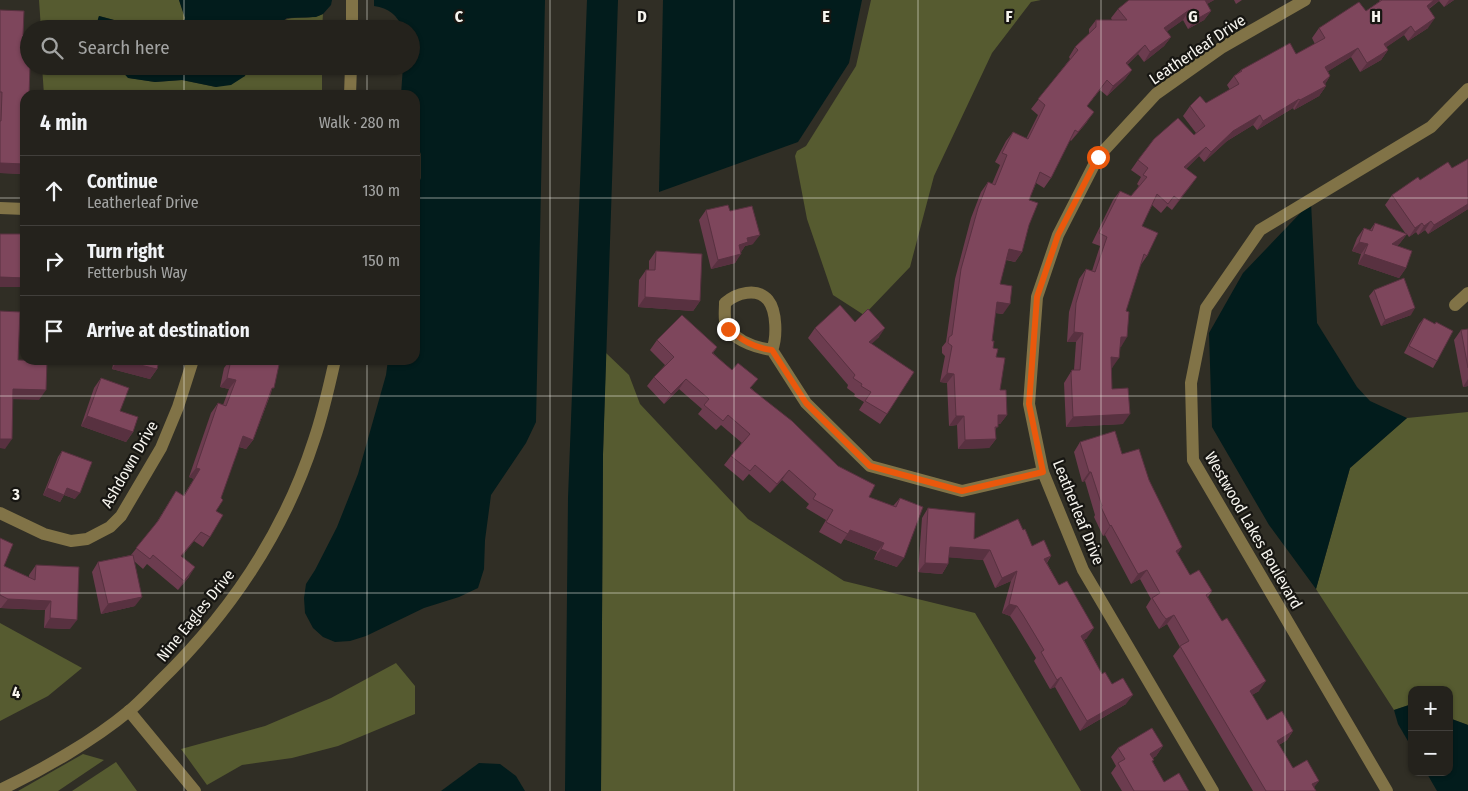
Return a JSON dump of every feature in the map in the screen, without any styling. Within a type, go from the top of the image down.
[{"type":"street","points":[[352,0],[352,20]]},
{"type":"street","name":"Leatherleaf Drive","points":[[1214,791],[1083,570],[1043,472],[1029,404],[1037,297],[1058,235],[1098,157],[1156,94],[1221,48],[1305,0]]},
{"type":"street","points":[[350,90],[351,75]]},
{"type":"street","name":"Westwood Lakes Boulevard","points":[[1387,791],[1193,460],[1191,384],[1206,308],[1260,230],[1430,127],[1468,89]]},
{"type":"street","points":[[0,208],[20,209]]},
{"type":"street","points":[[751,293],[761,295],[768,300],[773,310],[776,333],[772,350],[748,344],[728,329],[724,316],[725,303],[732,296],[751,293]]},
{"type":"street","points":[[1455,305],[1468,293]]},
{"type":"street","points":[[772,350],[806,403],[870,466],[962,491],[1043,472]]},
{"type":"street","name":"Ashdown Drive","points":[[0,513],[44,534],[71,541],[87,539],[110,527],[120,516],[161,448],[178,407],[191,365]]},
{"type":"street","name":"Nine Eagles Drive","points":[[0,790],[77,747],[129,711],[183,658],[229,604],[275,531],[294,492],[314,441],[334,365]]},
{"type":"street","points":[[129,711],[195,791]]},
{"type":"green space","points":[[39,0],[179,0],[185,18],[184,20],[114,20],[99,16],[98,20],[40,20]]},
{"type":"green space","points":[[871,0],[1041,0],[1031,2],[992,53],[934,176],[910,267],[864,315],[833,295],[807,219],[795,156],[797,151],[806,146],[856,66]]},
{"type":"green space","points":[[323,14],[323,20],[285,20],[291,18]]},
{"type":"green space","points":[[43,75],[126,75],[129,78],[155,82],[182,80],[216,87],[245,75],[322,75],[322,90],[44,90]]},
{"type":"green space","points":[[606,353],[629,375],[640,404],[748,519],[844,581],[975,613],[1081,791],[601,791],[603,454]]},
{"type":"green space","points":[[1468,412],[1468,725],[1453,719],[1453,686],[1408,686],[1408,705],[1394,710],[1316,589],[1350,468],[1407,418]]},
{"type":"green space","points":[[0,623],[82,668],[48,696],[0,721]]},
{"type":"green space","points":[[396,663],[415,686],[415,714],[338,746],[292,758],[242,765],[207,785],[181,749],[265,726],[331,698]]},
{"type":"green space","points":[[83,754],[104,760],[58,791],[18,791]]},
{"type":"green space","points":[[116,762],[137,791],[72,791]]},
{"type":"water","points":[[179,0],[332,0],[331,5],[323,14],[316,17],[287,18],[284,20],[184,20]]},
{"type":"water","points":[[374,0],[545,0],[536,422],[526,443],[491,495],[485,540],[484,569],[478,588],[459,597],[424,608],[366,636],[350,641],[335,642],[323,637],[313,628],[305,613],[304,598],[306,584],[337,527],[358,474],[387,365],[420,365],[420,90],[401,90],[402,75],[420,75],[420,20],[398,20],[384,8],[374,6]]},
{"type":"water","points":[[587,0],[618,0],[603,454],[601,791],[565,791],[568,498]]},
{"type":"water","points":[[663,0],[862,0],[849,63],[798,142],[659,192]]},
{"type":"water","points":[[99,16],[114,20],[98,20]]},
{"type":"water","points":[[125,75],[245,75],[231,85],[216,87],[182,80],[155,82],[128,78]]},
{"type":"water","points":[[1311,202],[1317,323],[1357,387],[1370,401],[1407,418],[1350,468],[1316,589],[1269,525],[1212,427],[1209,333],[1243,273]]},
{"type":"water","points":[[1408,705],[1408,741],[1398,724],[1394,710]]},
{"type":"water","points":[[1453,719],[1468,725],[1468,791],[1437,791],[1428,776],[1453,776]]},
{"type":"water","points":[[479,763],[500,764],[516,776],[525,791],[441,791]]},
{"type":"building","points":[[1129,0],[1205,0],[1211,11],[1195,20],[1189,10],[1164,28],[1171,37],[1150,52],[1145,45],[1126,63],[1132,70],[1113,86],[1107,80],[1087,106],[1094,112],[1078,132],[1075,130],[1051,178],[1040,172],[1029,200],[1038,203],[1029,225],[1022,252],[1009,249],[1000,284],[1012,286],[1010,304],[997,302],[992,341],[994,341],[993,348],[998,349],[996,357],[1005,358],[1000,390],[1006,390],[1007,415],[998,415],[998,427],[995,427],[996,439],[965,440],[964,416],[956,416],[954,374],[947,373],[952,346],[948,343],[949,337],[952,335],[961,269],[978,208],[988,182],[995,185],[1007,155],[1002,153],[1013,132],[1028,139],[1045,105],[1038,99],[1078,50],[1075,47],[1096,27],[1096,20],[1127,20],[1118,9]]},
{"type":"building","points":[[1382,0],[1434,0],[1427,6],[1435,18],[1415,32],[1411,26],[1384,44],[1388,50],[1367,63],[1358,48],[1325,67],[1330,76],[1323,82],[1326,86],[1299,99],[1263,121],[1260,115],[1233,131],[1211,152],[1206,147],[1184,167],[1197,177],[1179,200],[1174,196],[1168,204],[1157,194],[1142,226],[1158,233],[1147,256],[1144,254],[1126,311],[1129,312],[1127,337],[1121,337],[1119,358],[1111,357],[1112,389],[1128,388],[1130,414],[1073,417],[1071,373],[1072,370],[1080,370],[1083,333],[1074,332],[1076,303],[1086,269],[1095,272],[1107,237],[1099,233],[1120,191],[1131,196],[1147,177],[1143,175],[1148,168],[1138,160],[1154,139],[1178,118],[1194,135],[1205,126],[1190,106],[1200,96],[1206,103],[1239,84],[1234,76],[1241,70],[1290,43],[1296,54],[1325,38],[1319,28],[1359,2],[1366,11]]},
{"type":"building","points":[[0,10],[24,11],[24,20],[20,20],[20,75],[30,75],[29,90],[20,90],[20,164],[0,163],[2,92],[0,92]]},
{"type":"building","points":[[1468,159],[1468,204],[1434,225],[1431,221],[1424,226],[1422,223],[1415,228],[1392,195],[1418,177],[1420,180],[1448,162],[1452,168]]},
{"type":"building","points":[[728,205],[730,211],[752,206],[760,235],[747,238],[748,242],[739,245],[741,254],[718,260],[706,210]]},
{"type":"building","points":[[1375,223],[1407,234],[1392,244],[1412,251],[1406,268],[1364,254],[1368,244],[1359,242],[1364,228],[1372,231]]},
{"type":"building","points":[[0,234],[20,234],[20,278],[0,277]]},
{"type":"building","points":[[656,251],[702,254],[700,301],[645,297],[646,270],[655,270]]},
{"type":"building","points":[[1404,278],[1415,308],[1385,320],[1374,290]]},
{"type":"building","points":[[840,305],[855,322],[868,309],[885,328],[869,342],[914,372],[887,414],[865,401],[871,392],[853,378],[855,375],[815,328]]},
{"type":"building","points":[[0,311],[20,312],[18,360],[20,360],[20,365],[47,365],[46,390],[13,389],[12,439],[0,439]]},
{"type":"building","points":[[682,315],[717,347],[712,353],[732,370],[738,363],[758,379],[750,388],[792,421],[838,466],[875,485],[869,497],[896,507],[900,498],[923,507],[904,558],[881,549],[884,543],[850,530],[848,534],[826,522],[833,510],[813,499],[816,494],[789,470],[777,484],[755,465],[750,471],[731,456],[750,434],[728,415],[723,421],[704,405],[709,399],[686,379],[671,394],[654,377],[674,357],[657,340]]},
{"type":"building","points":[[1424,318],[1453,331],[1437,361],[1409,346]]},
{"type":"building","points":[[1468,329],[1468,368],[1461,330]]},
{"type":"building","points":[[140,365],[158,365],[157,369]]},
{"type":"building","points":[[230,365],[279,365],[274,388],[272,388],[253,440],[243,436],[221,498],[223,500],[216,511],[223,515],[210,537],[201,532],[181,556],[195,567],[184,581],[153,555],[150,559],[136,548],[158,521],[176,491],[184,496],[200,469],[196,468],[218,403],[226,406],[236,380],[227,378]]},
{"type":"building","points":[[101,378],[129,388],[120,411],[138,417],[133,432],[87,416]]},
{"type":"building","points":[[1115,431],[1122,454],[1139,449],[1149,480],[1182,547],[1176,551],[1190,575],[1199,570],[1212,591],[1206,595],[1222,621],[1227,618],[1266,681],[1250,691],[1267,720],[1282,711],[1293,731],[1277,741],[1293,768],[1307,760],[1319,781],[1312,784],[1316,791],[1266,791],[1180,646],[1189,641],[1174,615],[1166,619],[1162,614],[1152,598],[1160,593],[1147,570],[1138,574],[1110,526],[1101,507],[1080,442]]},
{"type":"building","points":[[62,451],[92,462],[80,493],[67,488],[64,495],[47,488]]},
{"type":"building","points":[[928,508],[975,513],[974,539],[1018,519],[1023,530],[1025,529],[1032,546],[1044,540],[1051,556],[1044,559],[1059,585],[1067,581],[1094,628],[1081,636],[1102,674],[1105,672],[1112,684],[1123,678],[1133,695],[1087,721],[1061,677],[1057,680],[1041,652],[1044,650],[1017,606],[1009,604],[1017,571],[1002,578],[990,550],[950,547],[948,564],[925,563]]},
{"type":"building","points":[[0,538],[13,544],[4,566],[35,580],[36,565],[79,567],[77,620],[50,618],[51,601],[8,599],[0,595]]},
{"type":"building","points":[[133,555],[142,597],[108,604],[98,562]]},
{"type":"building","points":[[1152,728],[1163,746],[1150,754],[1164,782],[1179,773],[1189,791],[1134,791],[1118,763],[1125,759],[1118,748]]},
{"type":"route","points":[[728,329],[748,344],[772,350],[806,403],[870,466],[962,491],[1043,472],[1029,404],[1037,297],[1058,235],[1098,157]]}]
